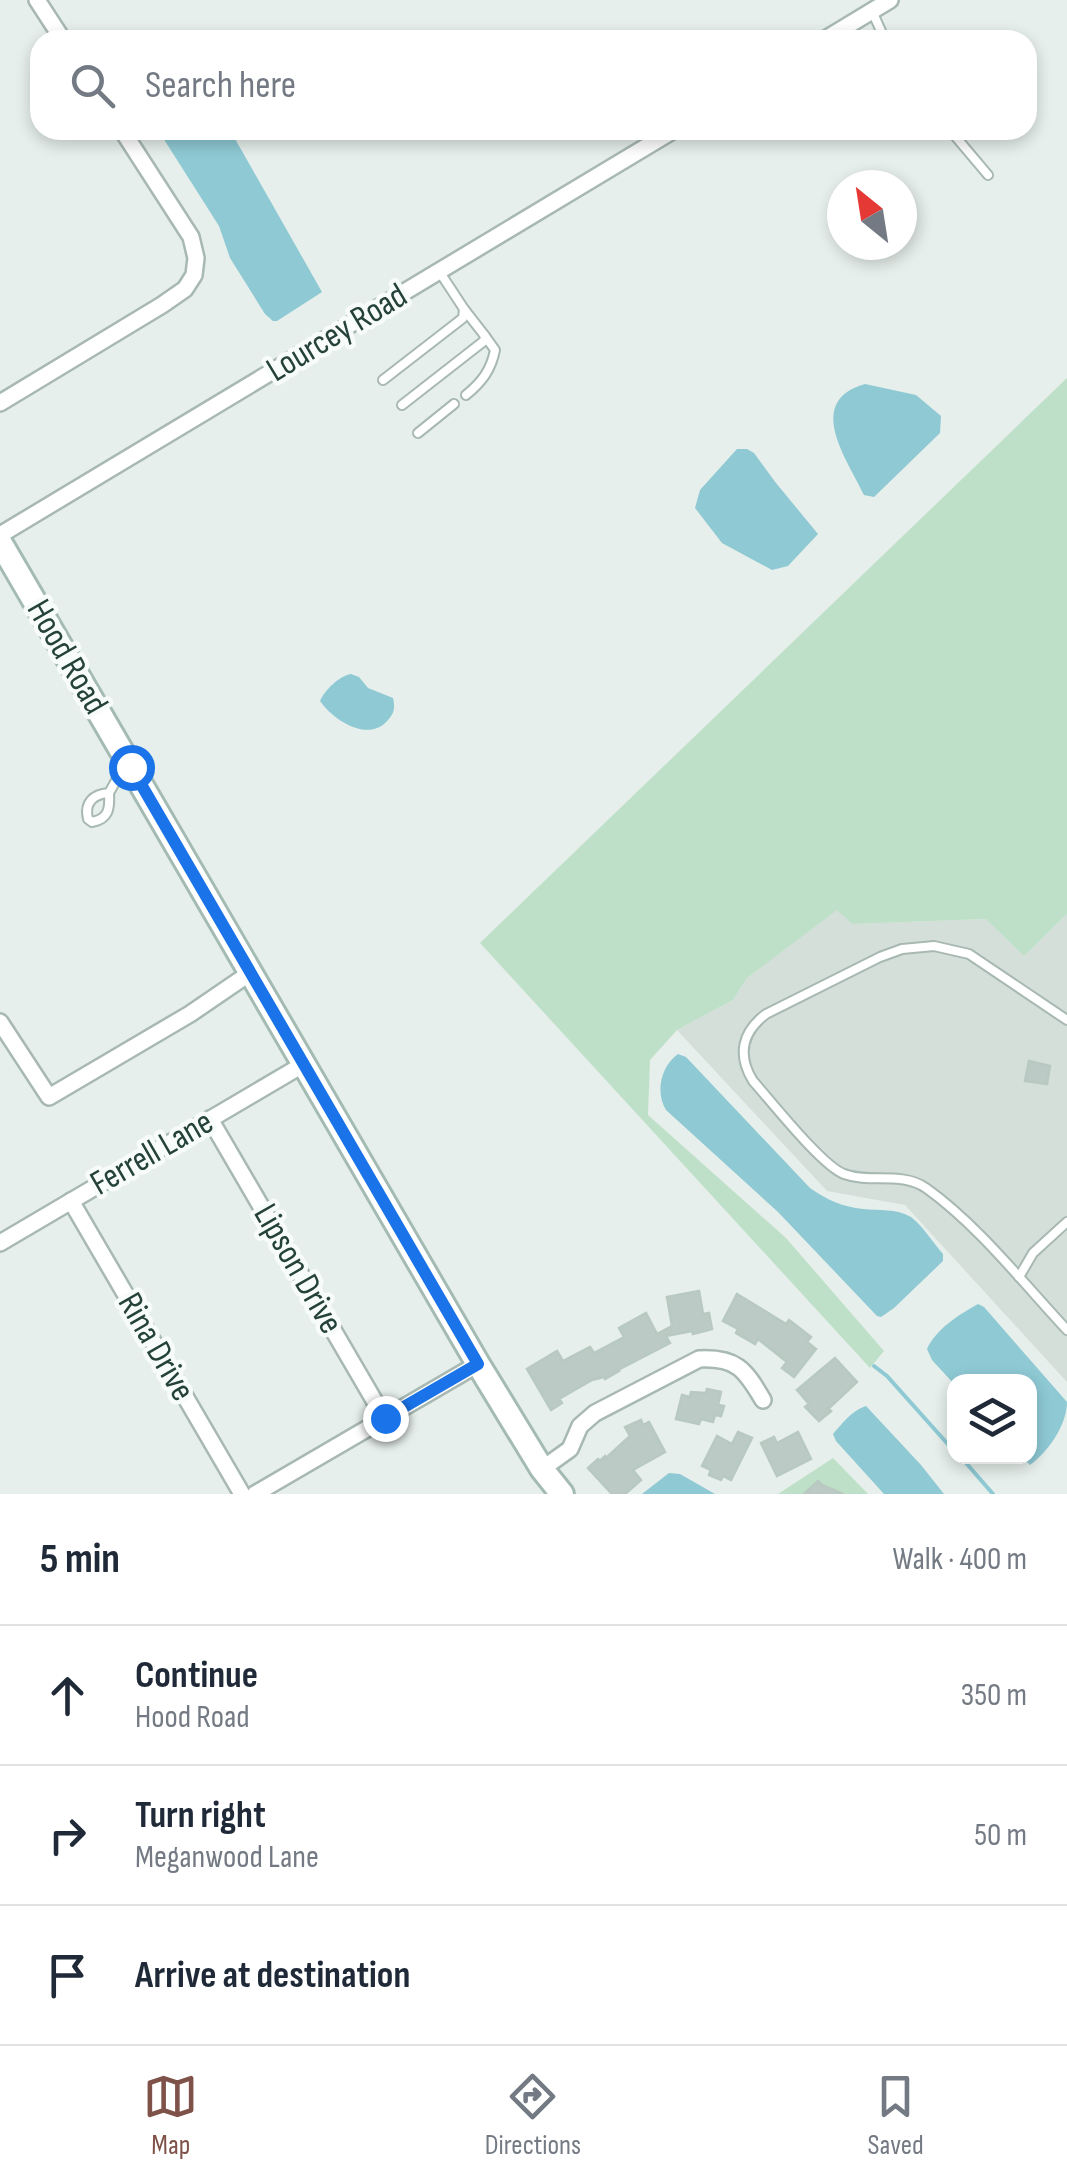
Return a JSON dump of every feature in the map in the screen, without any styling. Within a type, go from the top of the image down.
[{"type":"street","points":[[37,0],[56,30]]},
{"type":"street","points":[[841,30],[890,0]]},
{"type":"street","points":[[0,403],[162,306],[185,289],[194,275],[196,258],[191,237],[128,140]]},
{"type":"street","name":"Lourcey Road","points":[[0,539],[657,140]]},
{"type":"street","name":"Hood Road","points":[[0,539],[478,1364],[542,1469],[562,1494]]},
{"type":"street","points":[[0,1022],[50,1097],[190,1014],[250,972]]},
{"type":"street","name":"Ferrell Lane","points":[[0,1242],[304,1064]]},
{"type":"street","name":"Lipson Drive","points":[[210,1119],[385,1418]]},
{"type":"street","name":"Rina Drive","points":[[71,1201],[242,1494]]},
{"type":"street","points":[[542,1469],[570,1449],[580,1426],[595,1413],[698,1359],[716,1358],[734,1364],[750,1377],[762,1400]]},
{"type":"street","points":[[254,1494],[478,1364]]},
{"type":"lane","points":[[872,11],[881,30]]},
{"type":"lane","points":[[958,140],[988,175]]},
{"type":"lane","points":[[439,271],[495,350],[491,367],[480,384],[466,395]]},
{"type":"lane","points":[[382,380],[463,318],[464,309]]},
{"type":"lane","points":[[402,405],[486,336]]},
{"type":"lane","points":[[418,433],[454,404]]},
{"type":"lane","points":[[109,793],[118,777],[131,767]]},
{"type":"lane","points":[[1067,1020],[968,954],[950,948],[916,946],[880,957],[766,1014],[754,1023],[743,1045],[746,1070],[753,1081],[833,1168],[854,1176],[913,1181],[926,1188],[977,1232],[1067,1330]]},
{"type":"lane","points":[[1019,1277],[1033,1254],[1067,1222]]},
{"type":"shaded area","points":[[837,909],[852,924],[987,919],[1024,956],[1067,914],[1067,1382],[905,1205],[827,1191],[677,1030],[733,1000],[747,978]]},
{"type":"green space","points":[[1067,378],[1067,914],[1024,956],[986,919],[852,924],[837,910],[747,978],[733,1000],[677,1030],[650,1060],[648,1115],[786,1238],[884,1351],[870,1368],[480,943]]},
{"type":"green space","points":[[833,1458],[868,1494],[778,1494]]},
{"type":"water","points":[[164,140],[236,140],[322,292],[273,321],[230,258],[219,226]]},
{"type":"water","points":[[865,384],[916,395],[941,416],[940,433],[874,497],[864,495],[848,465],[833,417],[837,403],[847,392]]},
{"type":"water","points":[[737,449],[754,453],[818,534],[788,566],[772,570],[722,543],[695,508],[700,490]]},
{"type":"water","points":[[351,674],[368,688],[393,698],[393,712],[380,727],[352,727],[320,701],[333,684]]},
{"type":"water","points":[[678,1054],[686,1057],[810,1188],[842,1205],[911,1217],[943,1254],[943,1261],[894,1308],[877,1316],[778,1212],[666,1110],[661,1080],[667,1065]]},
{"type":"water","points":[[978,1304],[984,1307],[1067,1402],[1055,1437],[1037,1459],[1037,1374],[947,1376],[932,1360],[927,1349],[956,1317]]},
{"type":"water","points":[[866,1406],[944,1494],[884,1494],[836,1441],[833,1434]]},
{"type":"water","points":[[669,1473],[680,1474],[715,1494],[642,1494]]},
{"type":"building","points":[[1029,1061],[1050,1066],[1047,1084],[1025,1081]]},
{"type":"building","points":[[699,1291],[703,1314],[709,1313],[712,1329],[666,1336],[670,1343],[605,1379],[592,1380],[559,1399],[562,1403],[551,1410],[527,1369],[557,1351],[563,1361],[590,1347],[594,1353],[624,1337],[619,1328],[646,1313],[657,1334],[672,1326],[667,1297]]},
{"type":"building","points":[[737,1294],[786,1324],[789,1320],[811,1337],[807,1342],[816,1349],[794,1377],[782,1368],[787,1362],[758,1339],[755,1344],[723,1321]]},
{"type":"building","points":[[835,1358],[857,1382],[819,1421],[805,1407],[809,1404],[797,1390]]},
{"type":"building","points":[[707,1389],[721,1392],[721,1416],[715,1415],[713,1422],[701,1419],[699,1424],[676,1419],[682,1395],[690,1397],[691,1392],[706,1393]]},
{"type":"building","points":[[641,1420],[643,1425],[649,1422],[665,1452],[633,1470],[641,1480],[625,1494],[612,1494],[588,1468],[630,1436],[625,1427]]},
{"type":"building","points":[[738,1432],[752,1438],[731,1480],[709,1475],[711,1470],[702,1466],[717,1436],[732,1444]]},
{"type":"building","points":[[798,1432],[811,1459],[777,1476],[761,1443],[774,1437],[777,1443]]},
{"type":"building","points":[[818,1481],[822,1485],[843,1494],[804,1494]]},
{"type":"waterway","points":[[874,1366],[947,1443]]},
{"type":"waterway","points":[[967,1464],[993,1494]]},
{"type":"route","points":[[131,767],[478,1364],[385,1418]]}]
